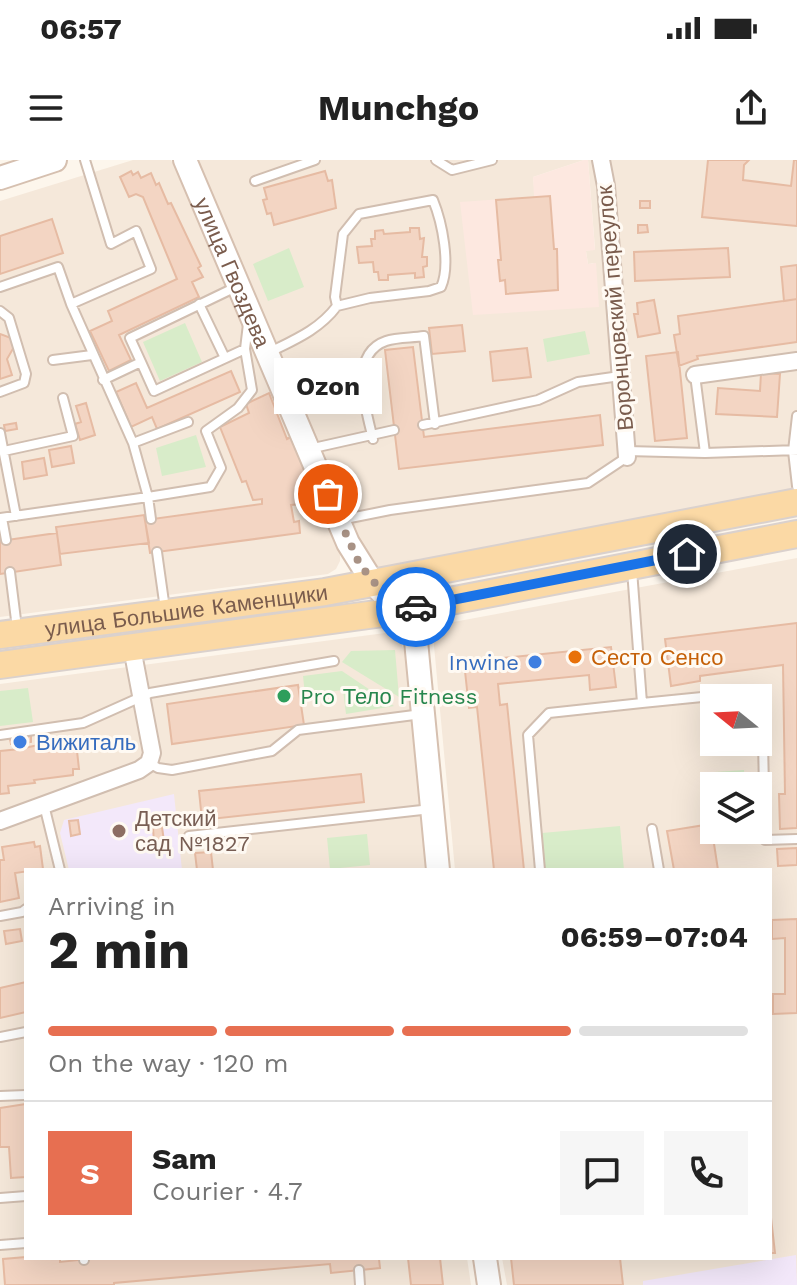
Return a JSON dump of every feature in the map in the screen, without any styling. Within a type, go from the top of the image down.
[{"type":"main road","name":"улица Большие Каменщики","points":[[0,665],[132,648],[386,597],[797,502]]},
{"type":"main road","name":"улица Большие Каменщики","points":[[9,634],[325,592],[441,602],[797,534]]},
{"type":"street","points":[[0,178],[55,160]]},
{"type":"street","name":"улица Гвоздева","points":[[185,160],[348,543],[413,631],[416,641]]},
{"type":"street","name":"Воронцовский переулок","points":[[601,160],[606,186],[627,454]]},
{"type":"street","points":[[695,375],[797,361]]},
{"type":"street","points":[[325,592],[343,572],[348,543]]},
{"type":"street","points":[[438,868],[416,641],[422,618],[441,602]]},
{"type":"street","points":[[0,821],[139,770],[149,763],[152,753],[132,648]]},
{"type":"street","points":[[485,1260],[489,1285]]},
{"type":"lane","points":[[71,304],[151,269],[136,231],[111,244],[85,160]]},
{"type":"lane","points":[[255,181],[293,164],[315,160]]},
{"type":"lane","points":[[436,160],[452,170],[492,160]]},
{"type":"lane","points":[[267,353],[302,337],[326,320],[337,306],[441,287],[446,276],[441,219],[433,200],[359,214],[343,234],[335,297],[337,306]]},
{"type":"lane","points":[[0,287],[58,267],[92,355],[133,443],[151,519]]},
{"type":"lane","points":[[239,286],[130,338],[154,391],[245,349]]},
{"type":"lane","points":[[199,304],[225,358]]},
{"type":"lane","points":[[0,311],[9,318],[26,374],[24,383],[0,392]]},
{"type":"lane","points":[[6,540],[1,518],[210,487],[221,468],[206,431],[238,408],[252,390],[245,349],[250,312]]},
{"type":"lane","points":[[372,436],[361,371],[368,353],[385,341],[424,336],[435,424]]},
{"type":"lane","points":[[53,360],[92,355]]},
{"type":"lane","points":[[103,380],[141,362]]},
{"type":"lane","points":[[695,375],[705,453]]},
{"type":"lane","points":[[423,425],[538,400],[578,382],[621,376]]},
{"type":"lane","points":[[4,451],[73,436],[63,398]]},
{"type":"lane","points":[[797,416],[797,486]]},
{"type":"lane","points":[[133,443],[188,422]]},
{"type":"lane","points":[[309,449],[394,430]]},
{"type":"lane","points":[[0,433],[16,516]]},
{"type":"lane","points":[[339,520],[588,483],[627,454],[795,450]]},
{"type":"lane","points":[[157,552],[166,614]]},
{"type":"lane","points":[[631,565],[642,703]]},
{"type":"lane","points":[[9,634],[10,572]]},
{"type":"lane","points":[[0,735],[83,723],[141,696],[334,661]]},
{"type":"lane","points":[[540,868],[528,735],[549,713],[762,691],[765,840],[797,839]]},
{"type":"lane","points":[[149,763],[172,770],[272,751],[298,730],[423,714]]},
{"type":"lane","points":[[44,805],[60,868]]},
{"type":"lane","points":[[189,836],[432,809]]},
{"type":"lane","points":[[652,829],[659,868]]},
{"type":"lane","points":[[0,916],[24,910]]},
{"type":"lane","points":[[0,1037],[24,1032]]},
{"type":"lane","points":[[0,1096],[24,1095]]},
{"type":"lane","points":[[0,1198],[24,1196]]},
{"type":"lane","points":[[0,1245],[24,1243]]},
{"type":"lane","points":[[359,1270],[360,1285]]},
{"type":"shaded area","points":[[133,160],[171,160],[176,169],[313,483],[340,552],[340,561],[336,569],[328,574],[0,617],[0,201]]},
{"type":"shaded area","points":[[195,160],[584,160],[533,177],[535,197],[496,200],[473,314],[595,263],[588,264],[586,251],[595,249],[588,160],[797,160],[797,489],[379,569],[366,555]]},
{"type":"shaded area","points":[[588,160],[595,250],[586,251],[588,264],[596,263],[599,307],[473,315],[460,202],[534,197],[533,177]]},
{"type":"shaded area","points":[[797,558],[797,1285],[507,1285],[502,1260],[772,1260],[772,868],[455,868],[433,635],[439,626],[448,623]]},
{"type":"shaded area","points":[[385,633],[397,635],[405,652],[426,868],[24,868],[24,1260],[467,1260],[471,1285],[0,1285],[0,684]]},
{"type":"shaded area","name":"Детский сад №1827","points":[[174,794],[182,868],[69,868],[60,833],[64,820]]},
{"type":"shaded area","points":[[796,1255],[797,1285],[643,1285],[643,1281]]},
{"type":"green space","points":[[289,248],[304,287],[268,301],[253,264]]},
{"type":"green space","points":[[185,323],[202,362],[160,381],[143,342]]},
{"type":"green space","points":[[585,331],[590,354],[547,362],[543,339]]},
{"type":"green space","points":[[325,360],[340,396],[313,406],[299,373]]},
{"type":"green space","points":[[196,435],[206,467],[162,476],[156,448]]},
{"type":"green space","points":[[395,650],[399,697],[342,662],[351,651]]},
{"type":"green space","points":[[342,671],[394,706],[346,714],[343,690],[305,695],[303,676]]},
{"type":"green space","points":[[28,688],[33,722],[0,726],[0,691]]},
{"type":"green space","points":[[620,826],[624,868],[545,868],[542,833]]},
{"type":"green space","points":[[367,834],[370,865],[330,868],[327,838]]},
{"type":"building","points":[[708,160],[749,160],[744,165],[743,180],[791,186],[794,160],[797,160],[797,226],[702,217]]},
{"type":"building","points":[[131,171],[133,175],[138,172],[141,178],[151,173],[156,185],[159,183],[201,266],[198,268],[203,277],[192,282],[199,297],[119,335],[131,360],[109,371],[90,331],[112,321],[108,311],[177,279],[143,197],[136,194],[129,197],[120,177]]},
{"type":"building","points":[[325,171],[328,181],[332,180],[336,208],[274,225],[263,200],[267,199],[264,188]]},
{"type":"building","points":[[550,196],[554,249],[557,249],[558,290],[506,294],[505,280],[500,281],[496,200]]},
{"type":"building","points":[[640,201],[650,201],[650,208],[640,208]]},
{"type":"building","points":[[52,219],[63,253],[0,274],[0,236]]},
{"type":"building","points":[[638,225],[647,225],[648,232],[638,233]]},
{"type":"building","points":[[410,228],[419,228],[420,239],[424,238],[422,257],[427,257],[427,266],[423,267],[424,277],[415,278],[415,273],[388,275],[388,280],[379,280],[373,262],[359,263],[357,247],[372,246],[375,231],[383,230],[384,234],[410,232]]},
{"type":"building","points":[[728,248],[730,277],[635,281],[634,252]]},
{"type":"building","points":[[797,265],[797,299],[784,301],[781,267]]},
{"type":"building","points":[[797,299],[797,342],[697,356],[698,359],[679,366],[674,335],[680,334],[678,316]]},
{"type":"building","points":[[654,300],[660,333],[638,337],[634,314],[638,314],[637,303]]},
{"type":"building","points":[[462,325],[465,351],[432,354],[429,328]]},
{"type":"building","points":[[0,334],[11,338],[14,347],[7,359],[12,375],[0,379]]},
{"type":"building","points":[[413,347],[424,437],[600,415],[603,445],[399,469],[385,350]]},
{"type":"building","points":[[527,348],[531,377],[493,381],[490,352]]},
{"type":"building","points":[[678,352],[687,438],[655,441],[646,356]]},
{"type":"building","points":[[231,371],[240,392],[157,429],[152,417],[131,427],[116,392],[136,383],[147,408]]},
{"type":"building","points":[[761,373],[780,374],[777,417],[716,414],[718,388],[760,391]]},
{"type":"building","points":[[269,393],[287,439],[291,437],[309,481],[305,483],[314,503],[291,505],[294,522],[299,521],[300,533],[150,553],[145,520],[262,504],[262,499],[253,500],[246,481],[242,482],[220,427],[249,413],[246,404]]},
{"type":"building","points":[[86,403],[95,435],[80,440],[75,424],[81,422],[76,406]]},
{"type":"building","points":[[16,423],[17,429],[5,431],[4,425]]},
{"type":"building","points":[[71,446],[74,463],[52,467],[49,450]]},
{"type":"building","points":[[44,458],[47,475],[24,479],[22,462]]},
{"type":"building","points":[[144,515],[149,543],[60,554],[56,527]]},
{"type":"building","points":[[57,533],[61,565],[0,574],[0,541]]},
{"type":"building","points":[[797,623],[797,828],[780,829],[779,794],[785,794],[783,665],[700,676],[700,681],[671,686],[665,639]]},
{"type":"building","points":[[611,647],[616,687],[590,690],[589,675],[498,684],[500,705],[507,704],[524,868],[494,868],[477,707],[469,708],[464,662]]},
{"type":"building","points":[[298,685],[304,725],[172,744],[167,704]]},
{"type":"building","points":[[31,736],[31,742],[24,743],[24,748],[58,741],[58,744],[76,742],[79,769],[73,769],[73,775],[8,786],[9,793],[0,794],[0,751],[19,749],[18,744],[11,744],[10,739]]},
{"type":"building","points":[[361,774],[364,802],[202,820],[199,791]]},
{"type":"building","points":[[78,820],[80,834],[71,836],[69,821]]},
{"type":"building","points":[[700,826],[700,844],[714,844],[718,868],[674,868],[667,831]]},
{"type":"building","points":[[162,827],[164,841],[154,842],[153,828]]},
{"type":"building","points":[[34,842],[35,847],[40,846],[43,868],[24,868],[24,872],[15,873],[19,898],[0,902],[0,860],[4,860],[2,847]]},
{"type":"building","points":[[797,848],[797,865],[778,866],[777,849]]},
{"type":"building","points":[[211,852],[213,868],[197,868],[195,853]]},
{"type":"building","points":[[797,919],[797,1013],[773,1014],[773,994],[785,994],[785,938],[772,939],[772,920]]},
{"type":"building","points":[[20,929],[22,941],[6,944],[4,931]]},
{"type":"building","points":[[24,982],[24,1012],[0,1018],[0,988]]},
{"type":"building","points":[[24,1104],[24,1177],[11,1178],[9,1147],[0,1147],[0,1108]]},
{"type":"building","points":[[24,1257],[24,1260],[60,1262],[379,1260],[380,1268],[331,1273],[330,1264],[114,1285],[5,1285],[3,1259]]},
{"type":"building","points":[[408,1260],[440,1260],[443,1285],[411,1285]]},
{"type":"building","points":[[511,1260],[620,1260],[623,1285],[514,1285]]},
{"type":"way so far","points":[[328,494],[353,553],[373,583],[398,611],[416,607]]},
{"type":"place","name":"Ozon","points":[[328,494]]},
{"type":"place","name":"Сесто Сенсо","points":[[575,657]]},
{"type":"place","name":"Inwine","points":[[535,662]]},
{"type":"place","name":"Pro Тело Fitness","points":[[284,696]]},
{"type":"place","name":"Вижиталь","points":[[20,742]]},
{"type":"place","name":"Детский сад №1827","points":[[119,831]]},
{"type":"route","points":[[416,607],[687,554]]}]
